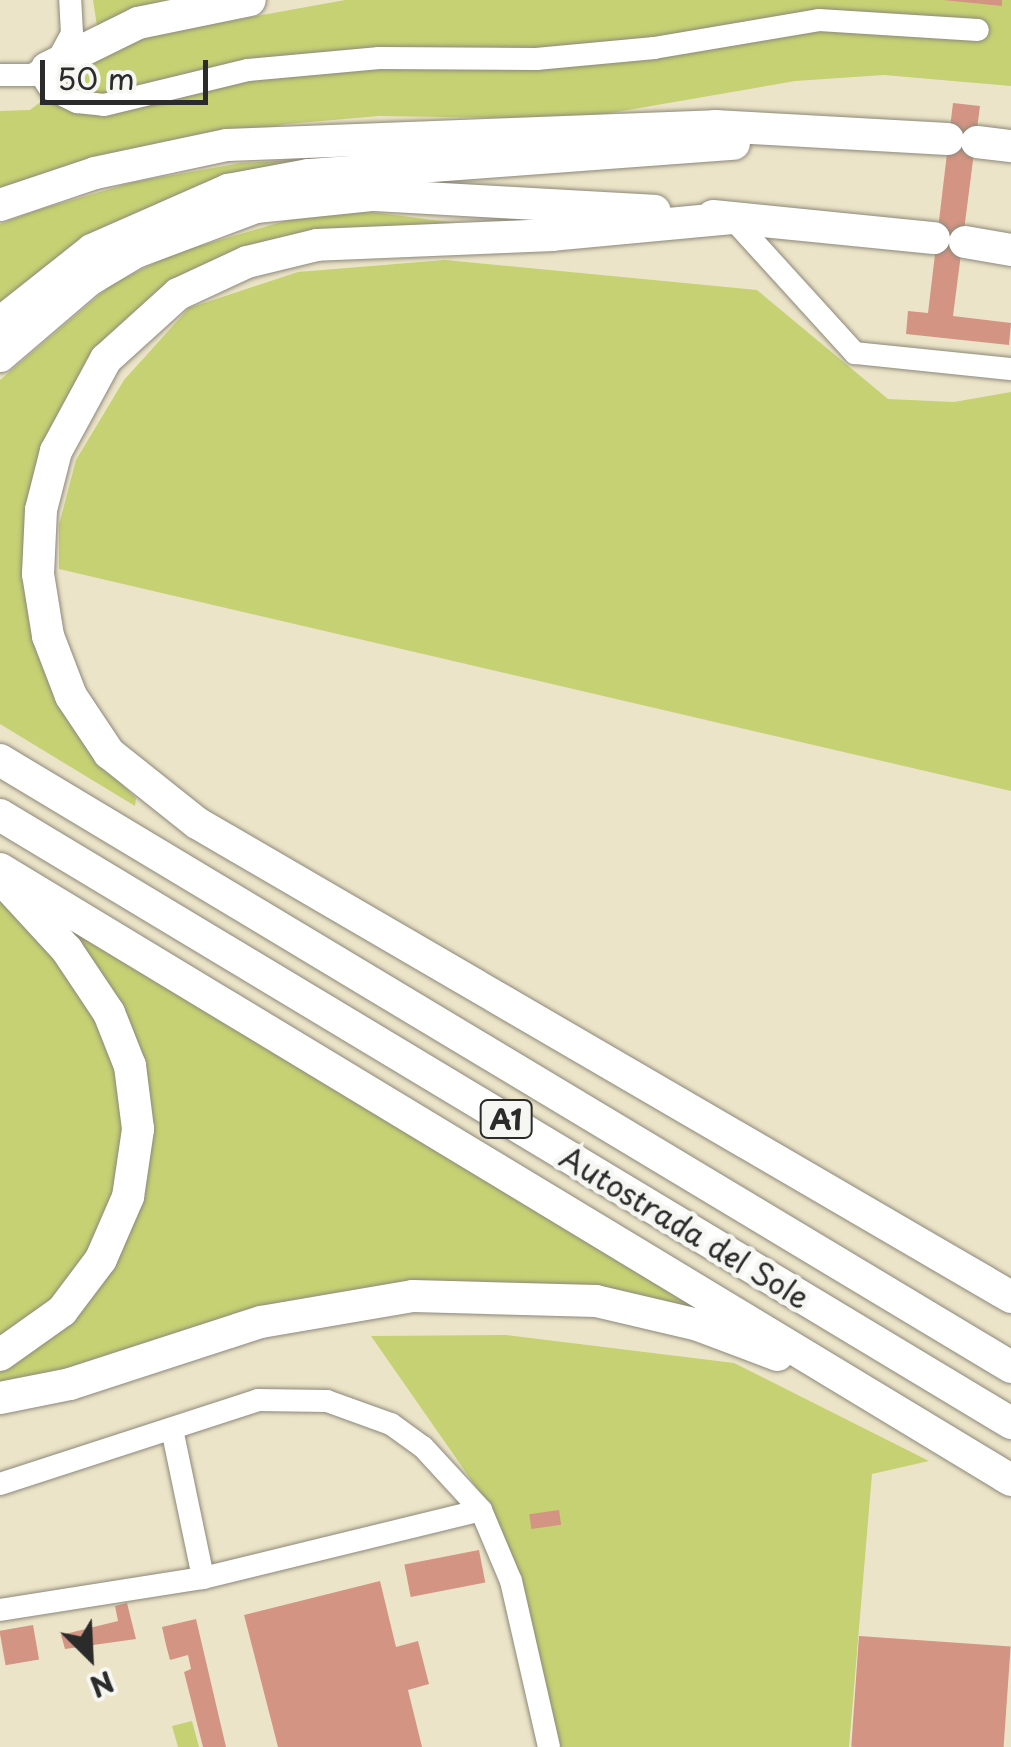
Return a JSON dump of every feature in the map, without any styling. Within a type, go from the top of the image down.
[{"type":"highway","points":[[43,70],[138,24],[250,0]]},
{"type":"highway","points":[[0,205],[95,173],[227,144],[666,127],[962,140],[1011,146]]},
{"type":"highway","points":[[0,323],[53,277],[136,226],[181,206],[273,180],[592,159],[828,135]]},
{"type":"highway","points":[[0,356],[89,280],[136,252],[256,206],[373,195],[555,201],[950,240],[1011,250]]},
{"type":"highway","points":[[732,218],[554,235],[317,245],[209,277],[153,313],[106,359],[67,424],[41,510],[38,574],[48,636],[71,696],[109,753],[165,800],[389,940],[1011,1297]]},
{"type":"highway","name":"Autostrada del Sole","points":[[0,760],[1011,1365]]},
{"type":"highway","name":"Autostrada del Sole","points":[[0,814],[1011,1423]]},
{"type":"highway","points":[[0,869],[1011,1480]]},
{"type":"highway","points":[[0,879],[67,950],[109,1013],[130,1066],[138,1129],[128,1197],[101,1258],[62,1311],[0,1355]]},
{"type":"highway","points":[[0,1398],[70,1384],[260,1322],[360,1301],[542,1295],[643,1310],[740,1340],[918,1424]]},
{"type":"street","points":[[0,76],[43,70],[72,34],[70,0]]},
{"type":"street","points":[[43,70],[50,88],[77,102],[104,105],[248,70],[379,58],[536,59],[654,48],[818,20],[978,30]]},
{"type":"street","points":[[732,218],[855,353],[1011,368]]},
{"type":"street","points":[[0,1484],[258,1400],[327,1401],[390,1424],[424,1446],[481,1510],[511,1582],[548,1747]]},
{"type":"street","points":[[172,1428],[203,1578]]},
{"type":"street","points":[[0,1610],[203,1578],[481,1510]]},
{"type":"green space","points":[[93,0],[183,0],[97,26]]},
{"type":"green space","points":[[345,0],[1011,0],[1011,86],[884,75],[795,81],[576,119],[379,116],[287,124],[189,142],[0,195],[0,111],[30,110],[104,53],[152,35]]},
{"type":"green space","points":[[508,149],[240,176],[0,310],[0,224],[38,210],[134,182],[241,163]]},
{"type":"green space","points":[[371,212],[496,228],[328,235],[106,343],[28,555],[102,765],[136,798],[135,806],[0,724],[0,380],[111,285],[172,254],[299,217]]},
{"type":"green space","points":[[445,260],[757,290],[888,399],[954,402],[1011,392],[1011,791],[59,569],[59,525],[76,460],[124,380],[189,308],[298,272]]},
{"type":"green space","points":[[0,894],[20,911],[110,1038],[127,1158],[73,1289],[0,1345]]},
{"type":"green space","points":[[72,926],[698,1309],[481,1285],[0,1389],[0,1370],[41,1345],[147,1158],[66,932]]},
{"type":"green space","points":[[506,1335],[734,1363],[929,1461],[872,1474],[849,1747],[549,1747],[488,1504],[371,1336]]},
{"type":"green space","points":[[192,1721],[199,1747],[178,1747],[172,1726]]},
{"type":"building","points":[[943,0],[1002,0],[1002,6]]},
{"type":"building","points":[[953,103],[980,106],[953,316],[1011,323],[1009,345],[906,334],[908,311],[928,313]]},
{"type":"building","points":[[559,1510],[561,1525],[531,1529],[529,1514]]},
{"type":"building","points":[[479,1550],[485,1582],[411,1597],[404,1565]]},
{"type":"building","points":[[380,1581],[396,1647],[418,1641],[429,1684],[408,1690],[422,1747],[278,1747],[244,1615]]},
{"type":"building","points":[[127,1603],[136,1639],[65,1649],[61,1635],[118,1621],[115,1606]]},
{"type":"building","points":[[196,1619],[226,1747],[203,1747],[184,1672],[191,1669],[188,1655],[170,1660],[166,1645],[162,1627]]},
{"type":"building","points":[[33,1625],[39,1659],[6,1665],[0,1631]]},
{"type":"building","points":[[859,1636],[1011,1647],[1004,1747],[851,1747]]}]
